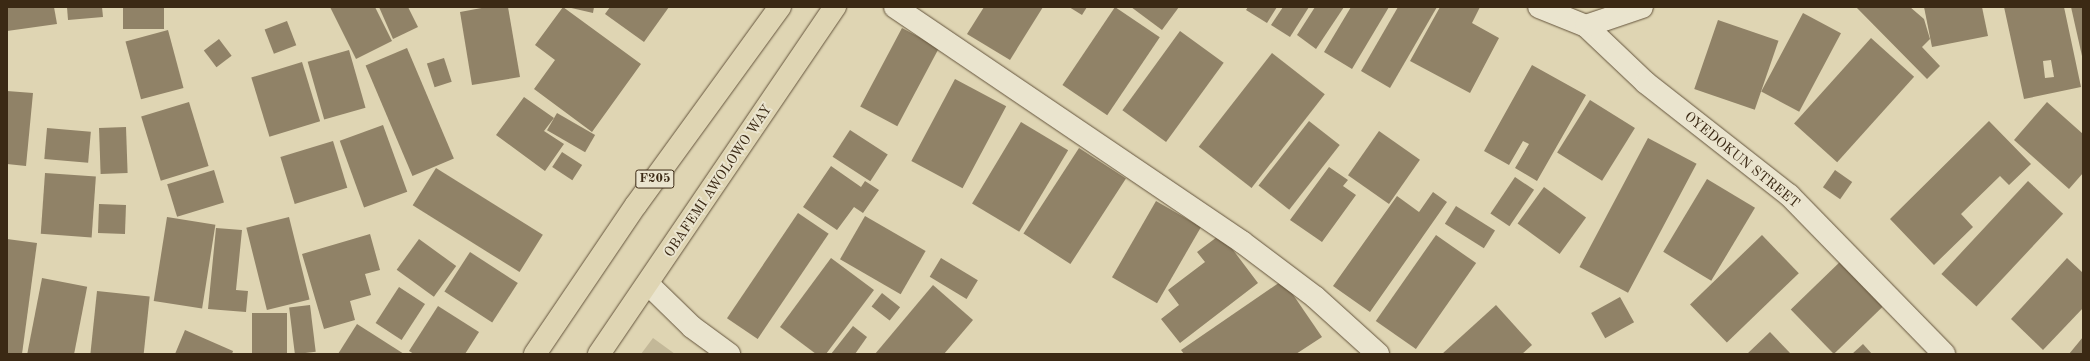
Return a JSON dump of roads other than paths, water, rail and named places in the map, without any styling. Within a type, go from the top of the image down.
[{"type":"main road","name":"F205","points":[[535,354],[636,205],[780,7]]},
{"type":"main road","name":"OBAFEMI AWOLOWO WAY","points":[[599,354],[649,285],[835,7]]},
{"type":"street","points":[[895,7],[1242,242],[1315,297],[1378,354]]},
{"type":"street","name":"OYEDOKUN STREET","points":[[1538,7],[1586,26],[1646,83],[1789,195],[1944,354]]},
{"type":"street","points":[[1586,26],[1642,7]]},
{"type":"street","points":[[649,285],[692,327],[729,354]]}]
